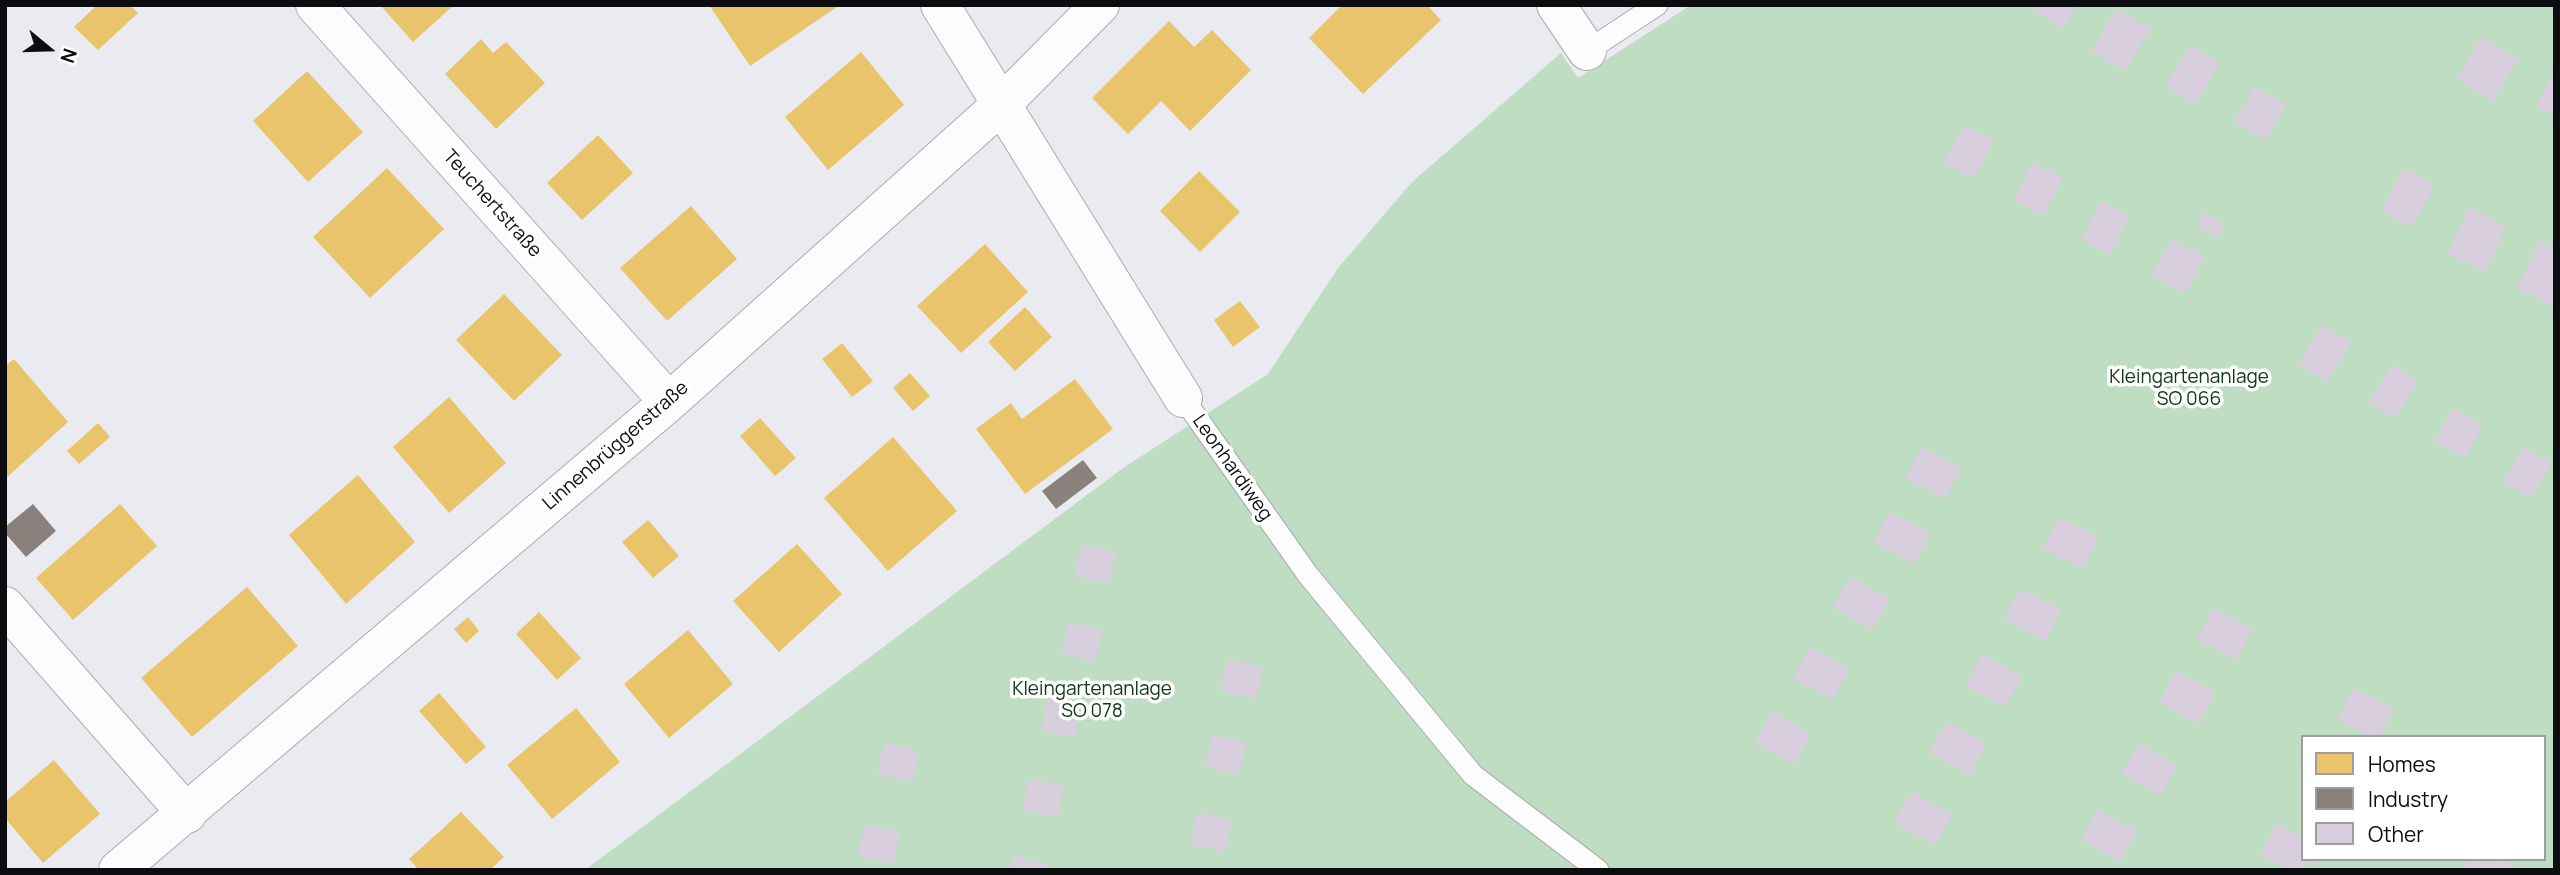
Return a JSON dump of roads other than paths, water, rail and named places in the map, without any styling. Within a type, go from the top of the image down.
[{"type":"street","name":"Teuchertstraße","points":[[315,5],[669,402]]},
{"type":"street","name":"Leonhardiweg","points":[[940,5],[1183,398]]},
{"type":"street","name":"Linnenbrüggerstraße","points":[[118,870],[669,402],[1001,105],[1100,5]]},
{"type":"street","points":[[1556,5],[1587,51]]},
{"type":"street","points":[[5,606],[187,814]]},
{"type":"lane","points":[[1587,51],[1657,5]]},
{"type":"lane","name":"Leonhardiweg","points":[[1183,398],[1308,575],[1473,775],[1598,870]]},
{"type":"park label","name":"Kleingartenanlage SO 066","points":[[2189,389]]},
{"type":"park label","name":"Kleingartenanlage SO 078","points":[[1092,701]]}]
